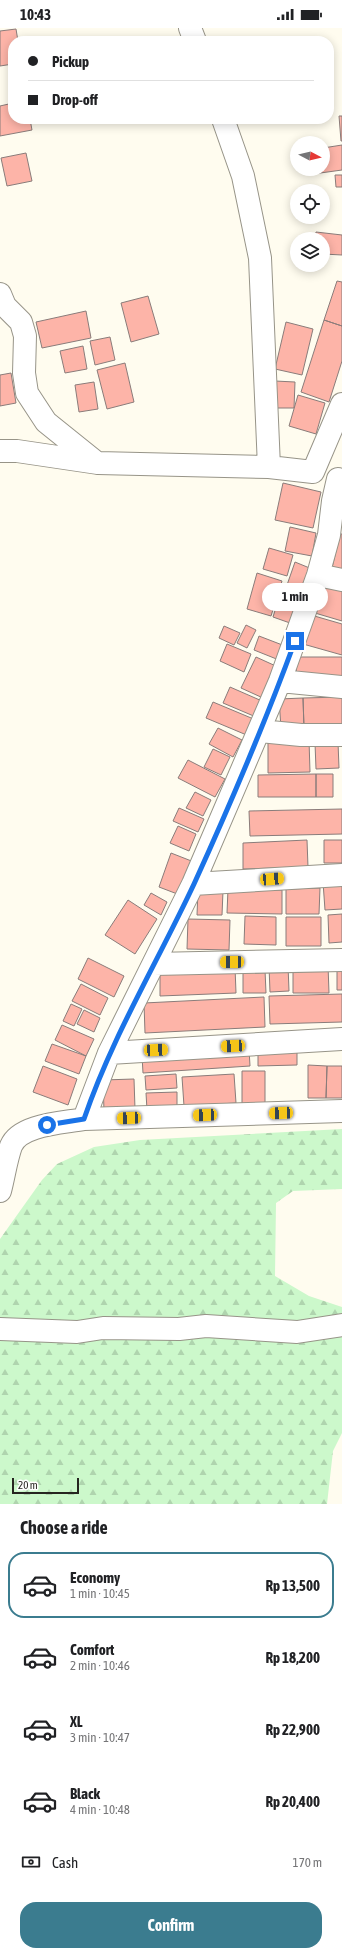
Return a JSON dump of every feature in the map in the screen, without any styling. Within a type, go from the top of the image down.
[{"type":"street","points":[[224,124],[243,176],[260,258],[269,467]]},
{"type":"street","points":[[0,294],[5,306],[21,322],[25,336],[24,373],[27,393],[46,422],[98,464]]},
{"type":"street","points":[[313,472],[342,404]]},
{"type":"street","points":[[0,451],[17,451],[98,464],[269,467],[313,472],[340,479],[333,501],[329,535],[318,575],[280,681],[194,884],[109,1053],[84,1119]]},
{"type":"street","points":[[318,575],[342,580]]},
{"type":"street","points":[[280,681],[342,687]]},
{"type":"street","points":[[260,730],[301,735],[342,734]]},
{"type":"street","points":[[194,884],[342,875]]},
{"type":"street","points":[[154,964],[342,960]]},
{"type":"street","points":[[109,1053],[342,1039]]},
{"type":"street","points":[[0,1191],[12,1144],[21,1134],[35,1127],[84,1119],[342,1111]]},
{"type":"street","points":[[0,1329],[77,1332],[103,1328],[180,1329],[206,1326],[297,1332],[342,1325]]},
{"type":"green space","points":[[342,1129],[342,1189],[293,1191],[276,1203],[275,1276],[309,1296],[342,1307],[342,1433],[333,1451],[327,1504],[0,1504],[0,1239],[42,1180],[57,1164],[94,1147],[140,1140]]},
{"type":"building","points":[[16,29],[17,36],[8,36],[8,65],[0,66],[0,31]]},
{"type":"building","points":[[8,104],[8,124],[31,124],[32,130],[0,136],[0,106]]},
{"type":"building","points":[[339,116],[342,116],[342,141],[341,141]]},
{"type":"building","points":[[342,145],[342,170],[330,172],[330,147]]},
{"type":"building","points":[[26,153],[32,181],[7,186],[1,158]]},
{"type":"building","points":[[335,175],[342,175],[342,187],[336,187]]},
{"type":"building","points":[[330,234],[342,235],[342,255],[330,254]]},
{"type":"building","points":[[337,281],[342,282],[342,326],[324,320]]},
{"type":"building","points":[[148,296],[159,334],[131,342],[121,303]]},
{"type":"building","points":[[86,311],[91,338],[42,348],[36,322]]},
{"type":"building","points":[[324,320],[342,326],[342,361],[329,402],[301,392]]},
{"type":"building","points":[[286,322],[313,329],[302,375],[275,369]]},
{"type":"building","points":[[110,337],[115,360],[95,365],[90,341]]},
{"type":"building","points":[[83,346],[87,369],[65,373],[60,351]]},
{"type":"building","points":[[125,363],[134,402],[107,409],[97,370]]},
{"type":"building","points":[[11,373],[16,403],[0,406],[0,375]]},
{"type":"building","points":[[275,381],[295,382],[294,408],[274,408]]},
{"type":"building","points":[[94,382],[98,409],[79,412],[75,385]]},
{"type":"building","points":[[298,395],[325,403],[316,434],[289,426]]},
{"type":"building","points":[[283,483],[321,492],[313,528],[275,520]]},
{"type":"building","points":[[290,527],[316,533],[312,556],[285,551]]},
{"type":"building","points":[[340,534],[342,534],[342,570],[332,568]]},
{"type":"building","points":[[269,548],[293,555],[287,576],[263,569]]},
{"type":"building","points":[[295,562],[312,569],[304,591],[287,585]]},
{"type":"building","points":[[257,573],[282,581],[271,616],[247,609]]},
{"type":"building","points":[[323,583],[342,589],[342,621],[315,613]]},
{"type":"building","points":[[281,591],[299,596],[290,623],[273,617]]},
{"type":"building","points":[[311,615],[342,624],[342,655],[303,644]]},
{"type":"building","points":[[246,625],[256,630],[247,648],[237,643]]},
{"type":"building","points":[[224,626],[240,633],[234,645],[219,638]]},
{"type":"building","points":[[259,636],[285,646],[279,660],[254,650]]},
{"type":"building","points":[[227,644],[251,654],[244,672],[220,661]]},
{"type":"building","points":[[256,657],[278,667],[263,698],[241,688]]},
{"type":"building","points":[[297,657],[342,657],[342,682],[296,681]]},
{"type":"building","points":[[230,687],[262,701],[256,717],[223,703]]},
{"type":"building","points":[[342,697],[342,726],[304,728],[303,698]]},
{"type":"building","points":[[303,698],[304,728],[281,728],[279,699]]},
{"type":"building","points":[[213,702],[256,720],[249,736],[206,718]]},
{"type":"building","points":[[218,728],[242,740],[233,757],[209,744]]},
{"type":"building","points":[[309,740],[310,772],[268,773],[268,742]]},
{"type":"building","points":[[338,742],[339,768],[316,769],[315,743]]},
{"type":"building","points":[[213,749],[230,757],[221,775],[204,767]]},
{"type":"building","points":[[188,760],[225,779],[215,797],[178,778]]},
{"type":"building","points":[[316,774],[333,774],[333,797],[316,797]]},
{"type":"building","points":[[316,774],[316,797],[258,797],[258,775]]},
{"type":"building","points":[[195,792],[211,800],[203,816],[186,808]]},
{"type":"building","points":[[179,808],[204,819],[198,832],[173,821]]},
{"type":"building","points":[[342,809],[342,834],[250,836],[249,811]]},
{"type":"building","points":[[178,826],[196,834],[189,851],[170,843]]},
{"type":"building","points":[[307,840],[308,867],[243,869],[243,843]]},
{"type":"building","points":[[324,840],[342,840],[342,863],[324,863]]},
{"type":"building","points":[[171,853],[194,862],[180,895],[159,887]]},
{"type":"building","points":[[342,881],[342,909],[325,910],[323,882]]},
{"type":"building","points":[[320,888],[319,914],[286,914],[286,889]]},
{"type":"building","points":[[228,889],[282,890],[282,914],[227,913]]},
{"type":"building","points":[[198,890],[223,891],[222,915],[197,915]]},
{"type":"building","points":[[151,893],[167,902],[161,915],[144,905]]},
{"type":"building","points":[[128,900],[157,919],[135,954],[105,935]]},
{"type":"building","points":[[342,914],[342,942],[329,943],[328,915]]},
{"type":"building","points":[[245,916],[276,917],[276,945],[244,944]]},
{"type":"building","points":[[286,917],[321,917],[321,946],[286,946]]},
{"type":"building","points":[[188,919],[230,920],[229,950],[187,949]]},
{"type":"building","points":[[88,958],[124,976],[114,997],[78,979]]},
{"type":"building","points":[[288,965],[289,991],[270,992],[269,966]]},
{"type":"building","points":[[328,965],[329,993],[293,993],[293,966]]},
{"type":"building","points":[[337,966],[342,966],[342,990],[337,990]]},
{"type":"building","points":[[235,967],[236,993],[160,996],[160,971]]},
{"type":"building","points":[[243,970],[265,970],[266,993],[243,993]]},
{"type":"building","points":[[81,984],[108,998],[100,1015],[72,1001]]},
{"type":"building","points":[[342,994],[342,1022],[270,1024],[269,996]]},
{"type":"building","points":[[264,997],[265,1027],[145,1033],[144,1003]]},
{"type":"building","points":[[71,1004],[82,1009],[74,1026],[63,1021]]},
{"type":"building","points":[[84,1010],[100,1018],[94,1032],[77,1024]]},
{"type":"building","points":[[62,1025],[94,1039],[86,1056],[55,1040]]},
{"type":"building","points":[[52,1044],[86,1056],[79,1074],[45,1061]]},
{"type":"building","points":[[297,1047],[297,1065],[258,1066],[258,1049]]},
{"type":"building","points":[[249,1049],[250,1066],[143,1073],[142,1056]]},
{"type":"building","points":[[308,1065],[327,1066],[326,1098],[308,1098]]},
{"type":"building","points":[[43,1066],[77,1079],[68,1105],[33,1092]]},
{"type":"building","points":[[327,1066],[342,1066],[342,1098],[326,1098]]},
{"type":"building","points":[[242,1071],[265,1071],[265,1104],[242,1104]]},
{"type":"building","points":[[176,1074],[177,1088],[146,1090],[145,1076]]},
{"type":"building","points":[[234,1074],[236,1103],[184,1106],[182,1077]]},
{"type":"building","points":[[134,1079],[135,1109],[104,1111],[103,1080]]},
{"type":"building","points":[[177,1092],[177,1109],[147,1110],[146,1093]]},
{"type":"route","points":[[47,1125],[84,1119],[109,1053],[194,884],[260,730],[295,641]]}]
